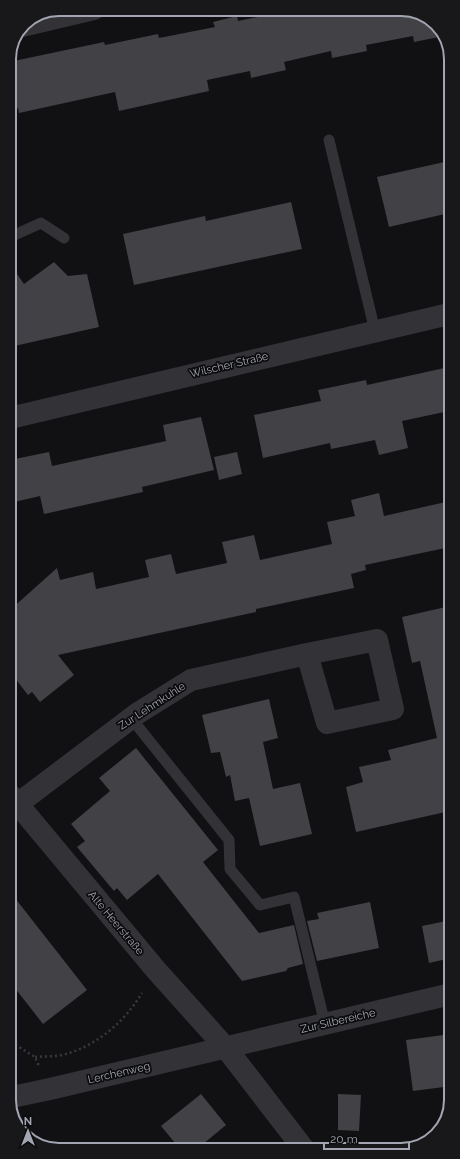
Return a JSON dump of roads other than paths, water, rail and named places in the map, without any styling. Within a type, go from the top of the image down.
[{"type":"street","points":[[36,23],[64,16]]},
{"type":"street","name":"Wilscher Straße","points":[[16,417],[444,315]]},
{"type":"street","name":"Zur Lehmkuhle","points":[[16,801],[131,718],[191,680],[308,654],[377,640],[393,709],[327,723],[308,654]]},
{"type":"street","name":"Alte Heerstraße","points":[[16,807],[156,970],[226,1048],[299,1143]]},
{"type":"street","name":"Zur Silbereiche","points":[[226,1048],[444,996]]},
{"type":"street","name":"Lerchenweg","points":[[16,1095],[50,1089],[226,1048]]},
{"type":"lane","points":[[329,140],[375,331]]},
{"type":"lane","points":[[16,234],[40,223],[64,238]]},
{"type":"lane","points":[[131,718],[229,840],[230,869],[260,906],[294,897],[325,1024]]}]
